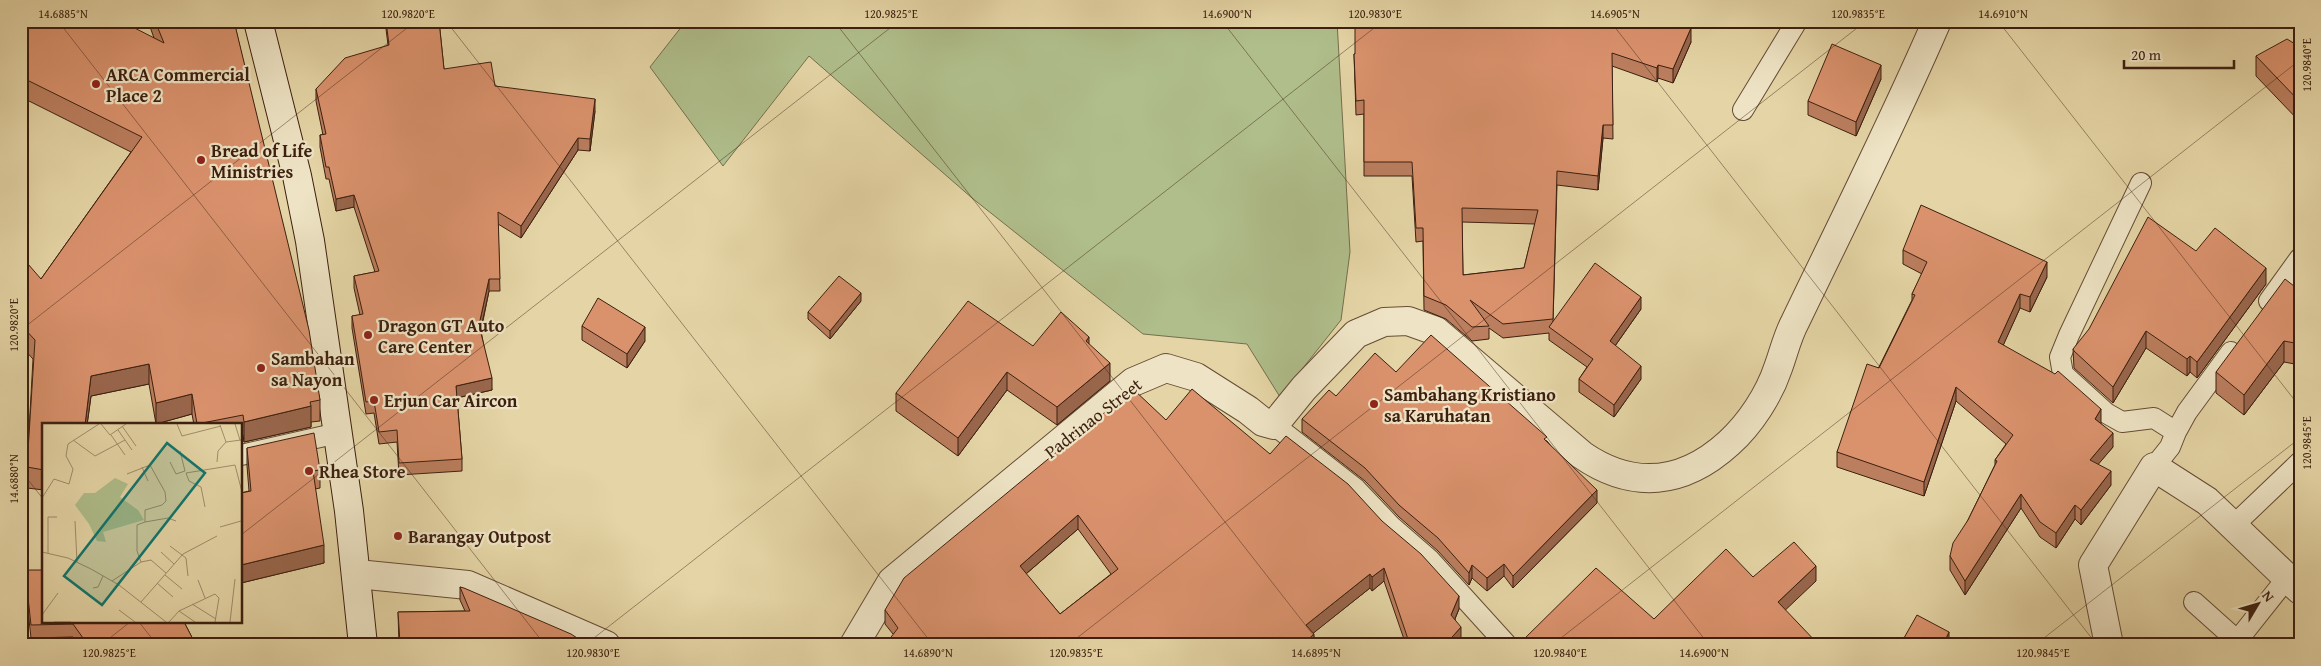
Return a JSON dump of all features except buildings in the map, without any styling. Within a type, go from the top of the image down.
[{"type":"street","points":[[1274,425],[1304,388],[1356,334],[1384,322],[1408,321],[1436,330],[1582,455],[1600,468],[1635,479],[1683,474],[1729,443],[1768,392],[1788,336],[1903,101],[1936,21]]},
{"type":"street","points":[[259,22],[297,176],[310,241],[357,574],[362,645]]},
{"type":"street","name":"Padrinao Street","points":[[854,645],[892,581],[1133,382],[1166,368],[1181,372],[1196,377],[1248,410],[1263,422],[1274,425]]},
{"type":"street","points":[[2109,645],[2093,565],[2154,467],[2207,500],[2294,584]]},
{"type":"street","points":[[357,574],[468,585],[606,645]]},
{"type":"lane","points":[[1743,110],[1797,21]]},
{"type":"lane","points":[[2142,183],[2060,357],[2063,374],[2106,413],[2122,422],[2154,418],[2176,432]]},
{"type":"lane","points":[[2154,467],[2170,447],[2187,412],[2300,258]]},
{"type":"lane","points":[[1274,425],[1356,489],[1391,526],[1429,559],[1508,645]]},
{"type":"lane","points":[[242,454],[338,433]]},
{"type":"lane","points":[[2233,526],[2300,462]]},
{"type":"lane","points":[[2194,602],[2239,643],[2294,584]]},
{"type":"green space","points":[[686,21],[1337,21],[1350,252],[1341,320],[1280,397],[1247,344],[1143,334],[972,198],[809,56],[723,166],[650,67]]},
{"type":"place","name":"ARCA Commercial Place 2","points":[[96,84]]},
{"type":"place","name":"Bread of Life Ministries","points":[[201,160]]},
{"type":"place","name":"Dragon GT Auto Care Center","points":[[368,335]]},
{"type":"place","name":"Sambahan sa Nayon","points":[[261,368]]},
{"type":"place","name":"Erjun Car Aircon","points":[[374,400]]},
{"type":"place","name":"Sambahang Kristiano sa Karuhatan","points":[[1374,404]]},
{"type":"place","name":"Rhea Store","points":[[309,471]]},
{"type":"place","name":"Barangay Outpost","points":[[398,536]]}]
